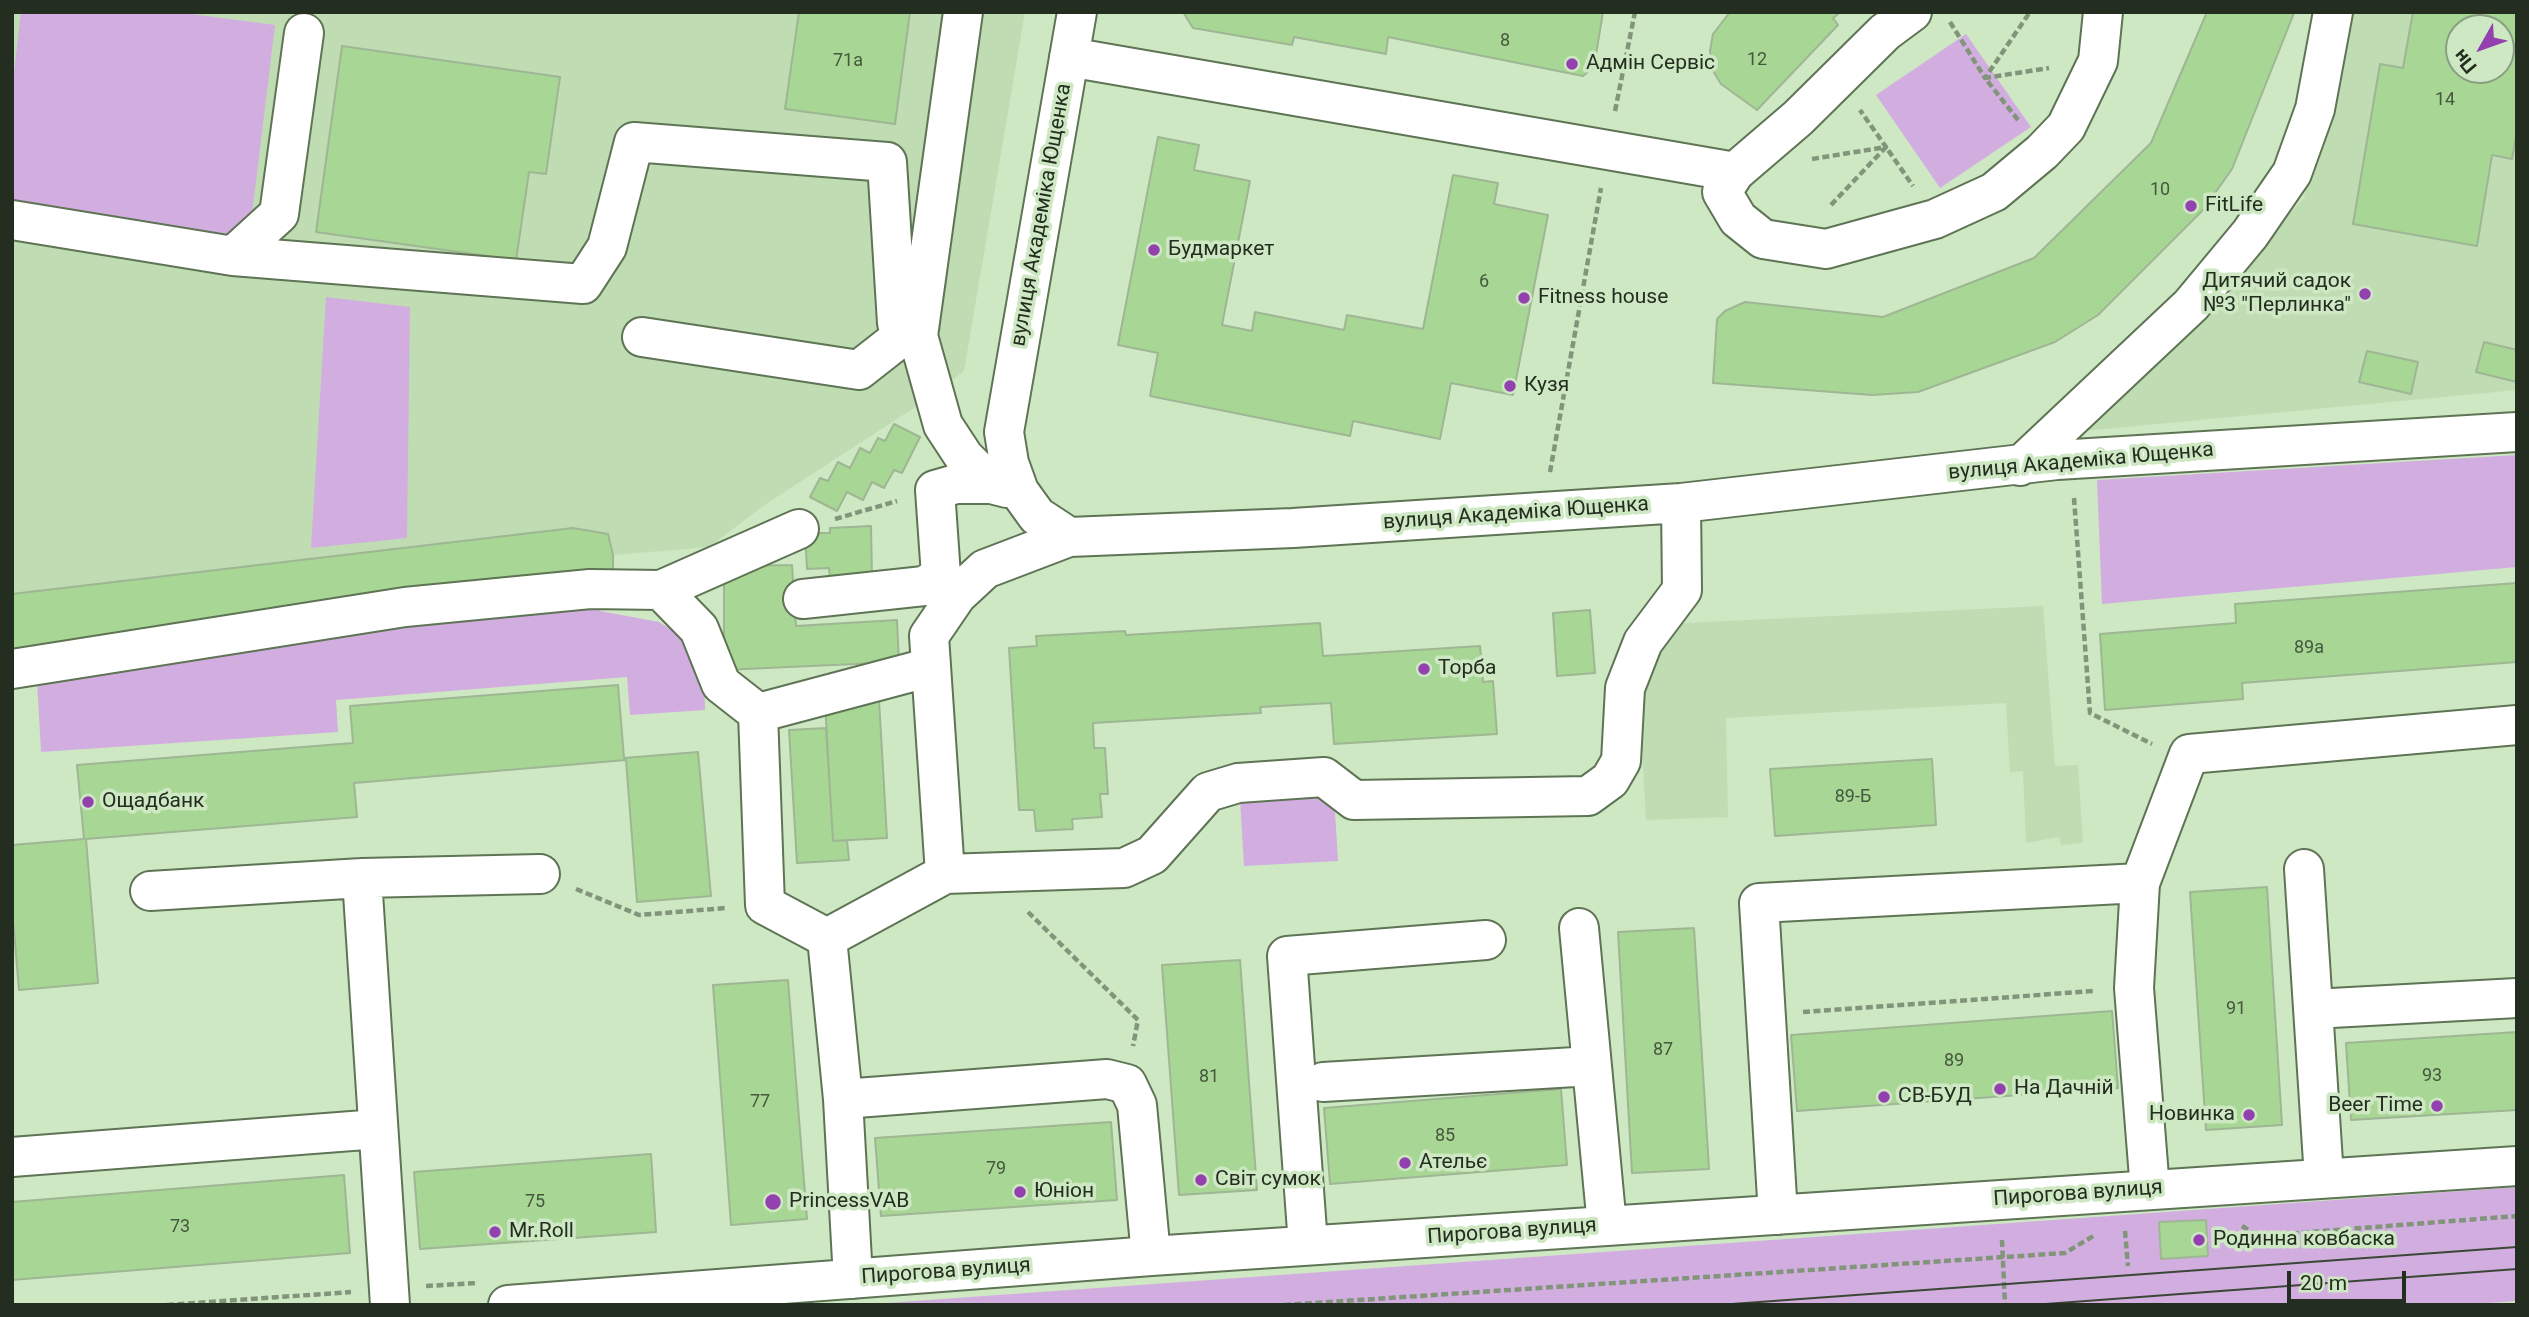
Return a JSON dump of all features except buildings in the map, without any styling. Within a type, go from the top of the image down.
[{"type":"street","points":[[962,12],[914,333],[943,425],[964,457],[1005,487]]},
{"type":"street","name":"вулиця Академіка Ющенка","points":[[1077,12],[1004,432],[1009,463],[1005,487],[1037,516],[1069,537],[1293,528],[1681,503],[2057,460],[2517,432]]},
{"type":"street","points":[[1912,12],[1885,32],[1798,118],[1735,172],[1722,192],[1738,219],[1763,239],[1826,249],[1935,219],[1994,192],[2042,152],[2066,127],[2098,61],[2103,12]]},
{"type":"street","points":[[2020,466],[2191,305],[2250,234],[2291,173],[2315,110],[2333,12]]},
{"type":"street","points":[[233,256],[279,214],[304,33]]},
{"type":"street","points":[[1069,57],[1735,172]]},
{"type":"street","points":[[12,220],[233,256],[583,285],[607,247],[634,142],[887,162],[897,323],[914,333]]},
{"type":"street","points":[[642,337],[859,370],[914,333]]},
{"type":"street","points":[[803,599],[924,586],[941,576],[935,490],[956,484],[1005,487]]},
{"type":"street","points":[[827,938],[945,874],[1124,869],[1152,855],[1208,792],[1238,783],[1324,778],[1354,800],[1588,796],[1610,780],[1621,761],[1625,688],[1643,642],[1682,590],[1681,503]]},
{"type":"street","points":[[12,669],[405,607],[590,589],[661,590],[799,529]]},
{"type":"street","points":[[945,874],[929,636],[957,596],[985,569],[1069,537]]},
{"type":"street","points":[[661,590],[699,629],[721,684],[758,713],[765,905],[827,938]]},
{"type":"street","points":[[758,713],[931,667]]},
{"type":"street","points":[[2150,1189],[2134,988],[2140,883],[2189,754],[2517,725]]},
{"type":"street","points":[[2304,869],[2324,1178]]},
{"type":"street","points":[[150,891],[362,878],[540,874]]},
{"type":"street","points":[[362,878],[390,1305]]},
{"type":"street","points":[[1778,1215],[1759,903],[2140,883]]},
{"type":"street","points":[[1579,928],[1606,1226]]},
{"type":"street","points":[[827,938],[843,1100],[853,1279]]},
{"type":"street","points":[[1308,1245],[1287,956],[1486,940]]},
{"type":"street","points":[[2313,1009],[2517,998]]},
{"type":"street","points":[[1323,1082],[1591,1066]]},
{"type":"street","points":[[843,1100],[1107,1079],[1127,1084],[1137,1105],[1151,1256]]},
{"type":"street","points":[[12,1157],[378,1129]]},
{"type":"street","name":"Пирогова вулиця","points":[[508,1305],[1308,1245],[2517,1166]]},
{"type":"path","points":[[1550,474],[1635,12]]},
{"type":"path","points":[[1944,12],[1985,79],[2042,152]]},
{"type":"path","points":[[1985,79],[2030,12]]},
{"type":"path","points":[[1985,79],[2098,61]]},
{"type":"path","points":[[1795,244],[1886,146],[1935,219]]},
{"type":"path","points":[[2057,460],[2073,483],[2090,713],[2186,761]]},
{"type":"path","points":[[799,529],[935,490]]},
{"type":"path","points":[[988,872],[1138,1020],[1127,1084]]},
{"type":"path","points":[[540,874],[639,915],[765,905]]},
{"type":"path","points":[[1766,1014],[2134,988]]},
{"type":"path","points":[[1999,1199],[2005,1305]]},
{"type":"path","points":[[2239,1224],[2258,1236],[2517,1216]]},
{"type":"path","points":[[1284,1305],[2065,1253],[2100,1232]]},
{"type":"shaded area","points":[[12,12],[1025,12],[964,371],[923,402],[766,504],[709,547],[613,555],[608,534],[573,528],[12,594]]},
{"type":"shaded area","points":[[21,12],[176,12],[275,25],[252,214],[226,235],[12,204],[12,90]]},
{"type":"shaded area","name":"Дитячий садок №3 \"Перлинка\"","points":[[2343,12],[2517,12],[2517,390],[2083,431],[2304,198]]},
{"type":"shaded area","points":[[1966,34],[2031,127],[1940,188],[1876,95]]},
{"type":"shaded area","points":[[326,297],[410,307],[407,538],[311,548]]},
{"type":"shaded area","points":[[2517,455],[2517,567],[2102,604],[2097,480]]},
{"type":"shaded area","points":[[584,598],[600,611],[659,622],[689,641],[704,674],[705,710],[630,715],[627,677],[336,700],[338,732],[41,752],[37,681]]},
{"type":"shaded area","points":[[2043,606],[2055,766],[2078,765],[2083,843],[2061,845],[2059,837],[2026,843],[2023,771],[2010,772],[2006,703],[1726,718],[1728,817],[1646,820],[1638,678],[1665,624]]},
{"type":"shaded area","points":[[1334,795],[1338,861],[1244,866],[1240,799]]},
{"type":"shaded area","points":[[2517,1187],[2517,1301],[2458,1305],[858,1305]]},
{"type":"tram line","points":[[1718,1305],[2517,1247]]},
{"type":"tram line","points":[[2032,1305],[2517,1269]]},
{"type":"place","name":"Адмін Сервіс","points":[[1572,64]]},
{"type":"place","name":"FitLife","points":[[2191,206]]},
{"type":"place","name":"Будмаркет","points":[[1154,250]]},
{"type":"place","name":"Дитячий садок №3 \"Перлинка\"","points":[[2365,294]]},
{"type":"place","name":"Fitness house","points":[[1524,298]]},
{"type":"place","name":"Кузя","points":[[1510,386]]},
{"type":"place","name":"Торба","points":[[1424,669]]},
{"type":"place","name":"Ощадбанк","points":[[88,802]]},
{"type":"place","name":"На Дачній","points":[[2000,1089]]},
{"type":"place","name":"СВ-БУД","points":[[1884,1097]]},
{"type":"place","name":"Beer Time","points":[[2437,1106]]},
{"type":"place","name":"Новинка","points":[[2249,1115]]},
{"type":"place","name":"Ательє","points":[[1405,1163]]},
{"type":"place","name":"Світ сумок","points":[[1201,1180]]},
{"type":"place","name":"Юніон","points":[[1020,1192]]},
{"type":"place","name":"PrincessVAB","points":[[773,1202]]},
{"type":"place","name":"Mr.Roll","points":[[495,1232]]},
{"type":"place","name":"Родинна ковбаска","points":[[2199,1240]]}]
